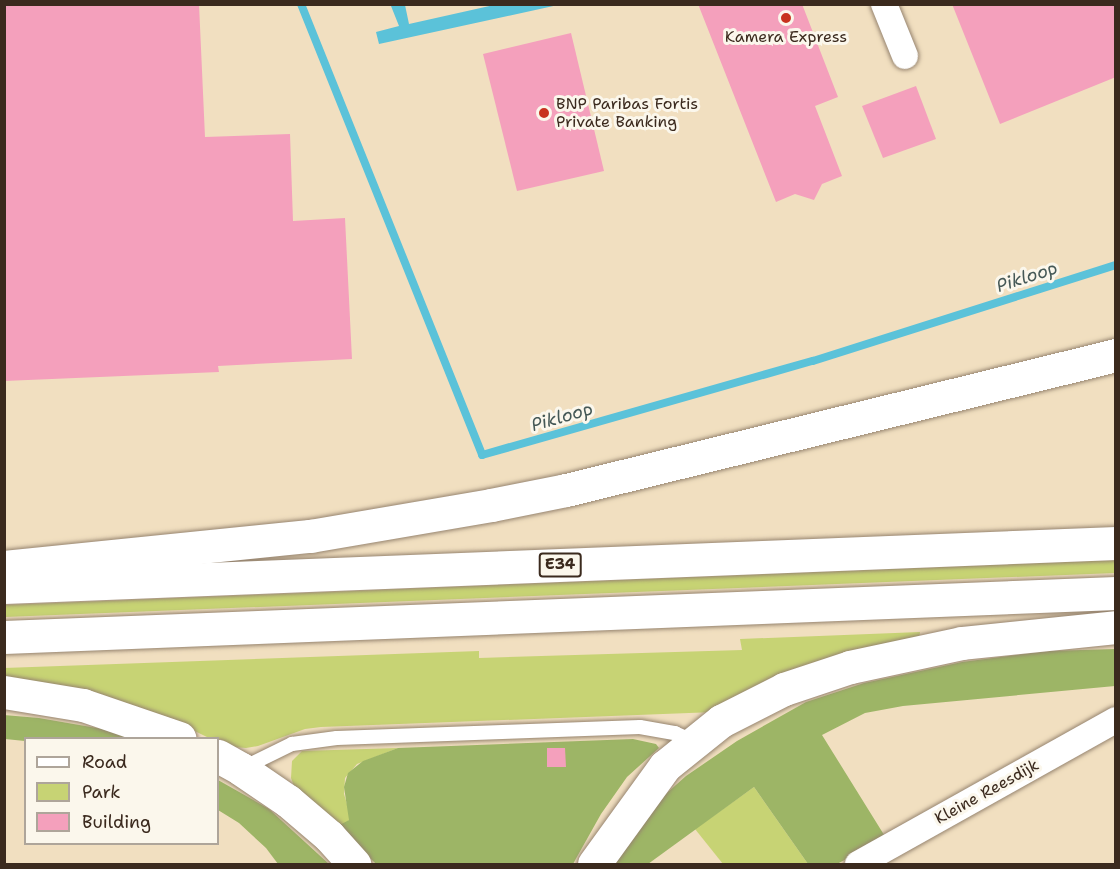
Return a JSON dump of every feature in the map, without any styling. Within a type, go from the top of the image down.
[{"type":"highway","points":[[4,567],[310,536],[491,506],[1116,355]]},
{"type":"highway","name":"E34","points":[[4,587],[1116,543]]},
{"type":"highway","points":[[4,637],[1116,593]]},
{"type":"highway","points":[[594,864],[665,766],[721,721],[784,689],[850,667],[962,644],[1116,627]]},
{"type":"highway","points":[[4,692],[83,705],[176,737]]},
{"type":"highway","points":[[229,762],[288,801],[328,836],[354,864]]},
{"type":"street","points":[[884,4],[905,56]]},
{"type":"street","name":"Kleine Reesdijk","points":[[858,864],[1116,720]]},
{"type":"lane","points":[[229,762],[292,744],[337,738],[640,727],[675,733],[694,742]]},
{"type":"green space","points":[[1115,560],[1115,573],[5,617],[5,605]]},
{"type":"green space","points":[[920,632],[919,642],[715,712],[321,727],[305,729],[246,748],[235,747],[219,737],[207,737],[162,715],[5,682],[4,668],[479,651],[479,658],[742,650],[740,639]]},
{"type":"green space","points":[[1115,649],[1115,686],[903,706],[865,713],[822,735],[886,838],[837,864],[808,864],[754,787],[648,864],[615,864],[659,800],[686,776],[737,741],[806,702],[864,683],[962,662],[1048,651]]},
{"type":"green space","points":[[4,715],[39,718],[114,731],[129,737],[24,737],[24,741],[5,739]]},
{"type":"green space","points":[[633,739],[656,744],[659,748],[627,777],[601,814],[573,864],[376,864],[338,826],[349,820],[344,787],[348,773],[363,761],[398,748]]},
{"type":"green space","points":[[398,748],[357,764],[345,778],[344,794],[350,814],[349,820],[342,826],[338,826],[294,786],[291,778],[292,761],[302,751]]},
{"type":"green space","points":[[219,781],[269,809],[329,864],[278,864],[266,848],[239,823],[219,811]]},
{"type":"green space","points":[[754,787],[808,864],[723,864],[695,829]]},
{"type":"water","points":[[384,5],[405,5],[409,24],[494,5],[558,5],[379,44],[376,32],[399,26],[391,6]]},
{"type":"building","points":[[4,4],[199,4],[205,137],[290,134],[293,221],[345,218],[352,359],[218,366],[219,372],[4,381]]},
{"type":"building","points":[[698,4],[802,4],[838,97],[815,106],[842,176],[822,184],[814,200],[795,194],[776,202]]},
{"type":"building","points":[[952,4],[1116,4],[1116,77],[1000,124]]},
{"type":"building","name":"BNP Paribas Fortis Private Banking","points":[[571,33],[604,171],[517,191],[483,54]]},
{"type":"building","points":[[916,86],[936,139],[883,158],[862,106]]},
{"type":"building","points":[[547,748],[565,748],[566,767],[547,767]]},
{"type":"waterway","name":"Pikloop","points":[[301,4],[482,455],[813,361],[1116,265]]},
{"type":"place","name":"Kamera Express","points":[[786,18]]},
{"type":"place","name":"BNP Paribas Fortis Private Banking","points":[[544,113]]}]
